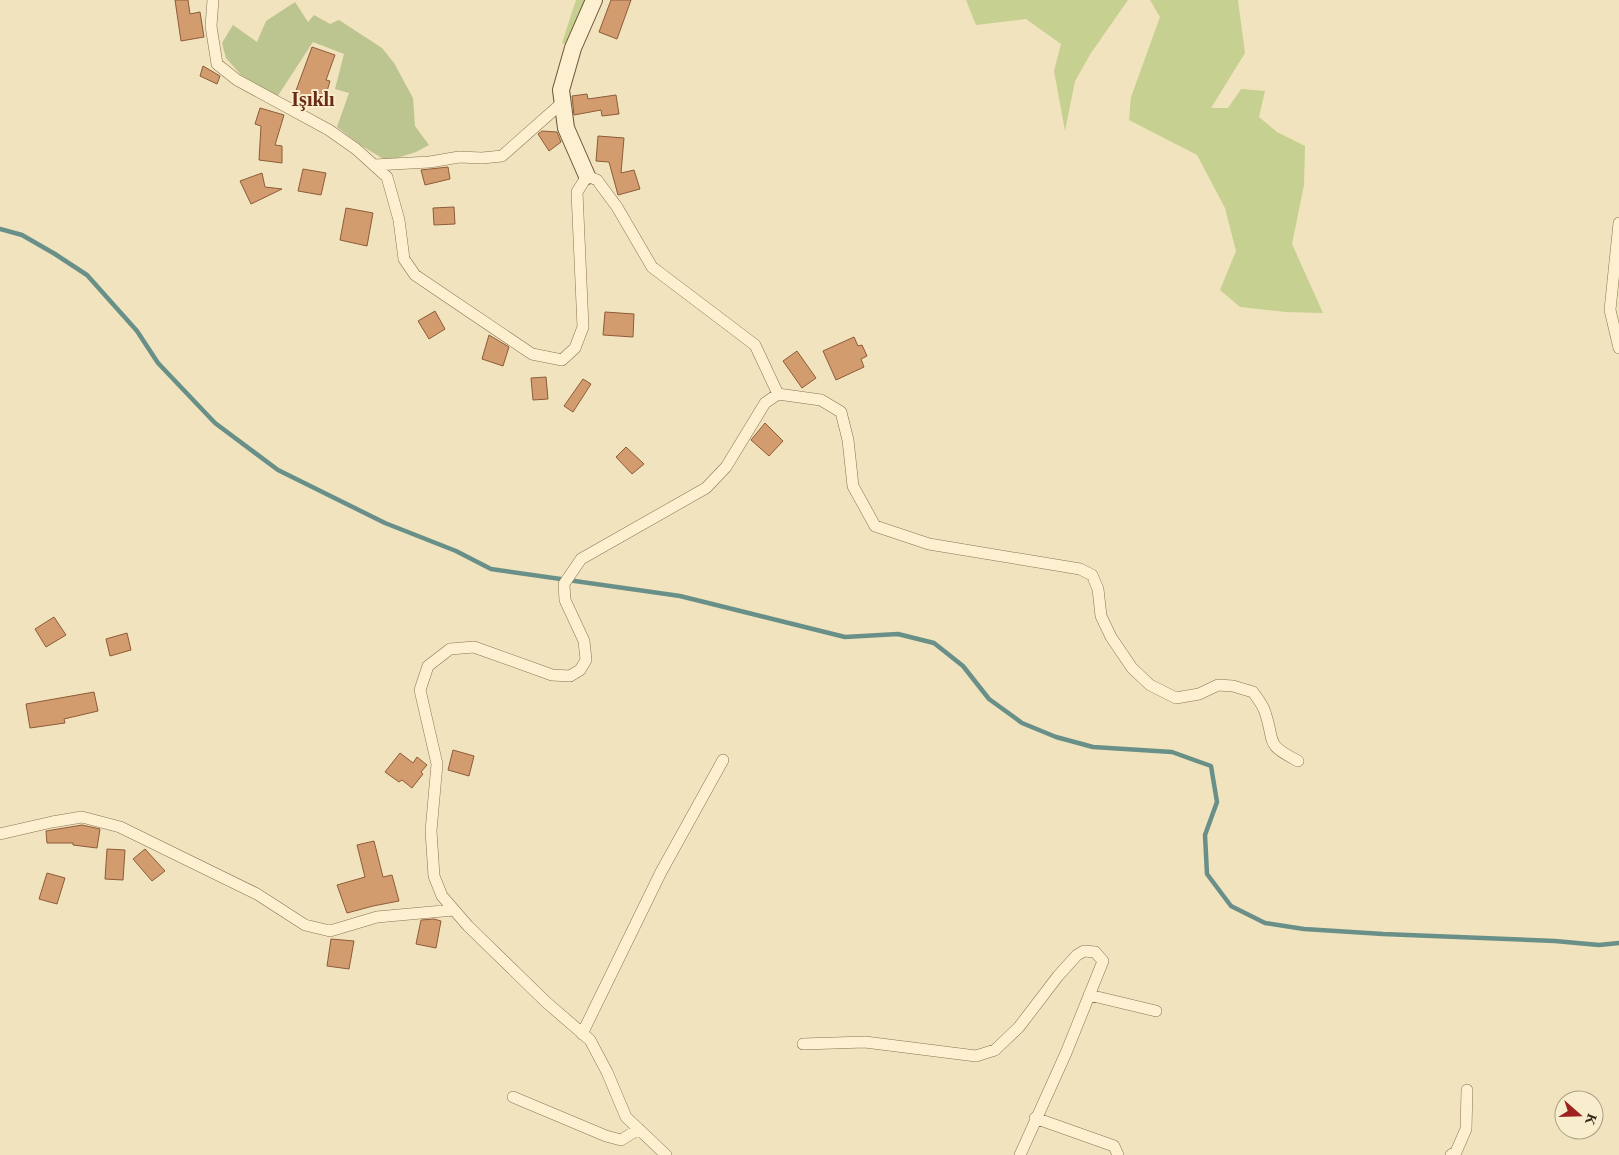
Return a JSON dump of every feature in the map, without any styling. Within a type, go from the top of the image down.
[{"type":"street","points":[[212,0],[212,26],[217,64],[237,80],[329,130],[356,149],[374,165],[387,177],[399,220],[404,259],[415,275],[532,354],[562,360],[575,348],[583,327],[577,192],[587,176]]},
{"type":"street","points":[[594,0],[573,48],[561,90],[566,128],[587,176],[597,180],[617,207],[652,267],[755,345],[778,394]]},
{"type":"street","points":[[374,165],[430,162],[459,157],[482,158],[502,156],[563,102]]},
{"type":"street","points":[[1619,223],[1610,310],[1619,348]]},
{"type":"street","points":[[666,1155],[626,1117],[590,1040],[546,1002],[468,926],[442,896],[434,876],[431,831],[437,764],[420,690],[428,666],[450,649],[474,647],[552,675],[570,676],[580,670],[586,660],[584,641],[565,600],[564,584],[581,559],[706,488],[726,468],[765,404],[778,394],[820,400],[841,412],[848,440],[853,486],[875,526],[929,544],[1080,569],[1092,574],[1098,589],[1101,616],[1111,637],[1132,668],[1150,686],[1176,698],[1199,694],[1218,685],[1233,686],[1253,692],[1265,711],[1271,740],[1278,751],[1298,761]]},
{"type":"street","points":[[582,1034],[661,872],[723,760]]},
{"type":"street","points":[[0,834],[82,817],[120,828],[257,894],[305,925],[330,931],[377,917],[454,910]]},
{"type":"street","points":[[803,1044],[865,1042],[976,1056],[995,1050],[1019,1027],[1076,955],[1084,952],[1095,952],[1103,961],[1066,1053],[1035,1118],[1020,1155]]},
{"type":"street","points":[[1089,994],[1156,1011]]},
{"type":"street","points":[[1451,1155],[1456,1152],[1466,1129],[1467,1090]]},
{"type":"street","points":[[513,1098],[606,1136],[621,1140],[639,1129]]},
{"type":"street","points":[[1035,1118],[1114,1146],[1118,1155]]},
{"type":"green space","points":[[576,0],[597,0],[573,48],[562,43]]},
{"type":"green space","points":[[966,0],[1128,0],[1091,53],[1075,81],[1065,131],[1054,71],[1061,44],[1026,19],[976,25]]},
{"type":"green space","points":[[1150,0],[1238,0],[1245,53],[1211,108],[1228,108],[1241,89],[1265,91],[1259,117],[1277,132],[1305,146],[1304,185],[1292,244],[1323,313],[1286,312],[1240,307],[1220,290],[1236,251],[1225,208],[1197,155],[1129,120],[1131,97],[1160,17]]},
{"type":"green space","points":[[295,2],[308,22],[314,15],[330,24],[339,20],[382,48],[394,63],[413,98],[415,126],[429,145],[416,152],[387,161],[362,146],[337,127],[349,93],[335,89],[344,54],[313,42],[277,97],[241,75],[226,58],[222,43],[233,25],[257,42],[266,21]]},
{"type":"building","points":[[175,0],[188,0],[190,14],[200,12],[204,37],[181,41]]},
{"type":"building","points":[[611,0],[631,0],[617,39],[599,32]]},
{"type":"building","points":[[312,47],[335,55],[326,80],[330,81],[323,105],[294,96]]},
{"type":"building","points":[[203,66],[220,76],[217,84],[200,76]]},
{"type":"building","points":[[587,94],[588,99],[616,95],[619,114],[602,116],[601,110],[574,115],[572,96]]},
{"type":"building","points":[[260,108],[284,115],[275,145],[282,146],[282,163],[259,160],[261,126],[255,124]]},
{"type":"building","points":[[542,131],[557,132],[561,142],[549,151],[538,134]]},
{"type":"building","points":[[598,136],[624,138],[621,173],[634,170],[640,189],[618,195],[609,162],[596,161]]},
{"type":"building","points":[[448,167],[450,179],[425,185],[421,170]]},
{"type":"building","points":[[303,169],[326,173],[321,195],[298,191]]},
{"type":"building","points":[[262,173],[265,187],[282,189],[251,204],[240,181]]},
{"type":"building","points":[[454,207],[455,224],[434,225],[433,208]]},
{"type":"building","points":[[346,208],[373,213],[367,246],[340,240]]},
{"type":"building","points":[[435,311],[445,329],[429,339],[418,321]]},
{"type":"building","points":[[605,312],[634,314],[633,337],[603,335]]},
{"type":"building","points":[[489,335],[509,347],[503,366],[482,359]]},
{"type":"building","points":[[854,337],[858,346],[862,345],[867,356],[861,359],[864,367],[836,380],[823,351]]},
{"type":"building","points":[[797,351],[816,378],[802,388],[783,361]]},
{"type":"building","points":[[546,377],[548,399],[533,400],[531,378]]},
{"type":"building","points":[[583,379],[591,384],[573,412],[564,406]]},
{"type":"building","points":[[765,423],[783,441],[769,456],[751,440]]},
{"type":"building","points":[[626,447],[644,464],[632,474],[616,457]]},
{"type":"building","points":[[54,617],[66,635],[46,647],[35,629]]},
{"type":"building","points":[[127,633],[131,650],[110,656],[106,639]]},
{"type":"building","points":[[94,692],[98,711],[64,719],[65,723],[30,728],[26,704]]},
{"type":"building","points":[[453,750],[474,756],[469,776],[448,770]]},
{"type":"building","points":[[400,753],[413,763],[417,757],[427,765],[421,772],[423,774],[412,788],[402,780],[399,782],[385,772]]},
{"type":"building","points":[[82,825],[100,829],[97,848],[73,845],[73,843],[47,843],[46,831]]},
{"type":"building","points":[[374,841],[383,877],[392,875],[399,901],[347,913],[337,885],[365,877],[357,845]]},
{"type":"building","points":[[107,849],[125,850],[123,880],[105,879]]},
{"type":"building","points":[[145,849],[165,871],[152,881],[133,859]]},
{"type":"building","points":[[47,873],[65,878],[57,904],[39,899]]},
{"type":"building","points":[[434,919],[441,921],[436,948],[416,944],[421,920]]},
{"type":"building","points":[[331,939],[354,941],[349,969],[327,966]]},
{"type":"waterway","points":[[0,229],[22,235],[87,275],[137,331],[158,363],[215,423],[278,470],[385,523],[456,551],[491,569],[680,596],[845,637],[898,634],[934,643],[963,666],[989,699],[1022,723],[1056,737],[1093,747],[1172,752],[1211,766],[1217,802],[1205,835],[1207,874],[1231,906],[1265,923],[1304,929],[1383,934],[1555,941],[1599,945],[1619,943]]},
{"type":"district","name":"Işıklı","points":[[313,99]]}]
